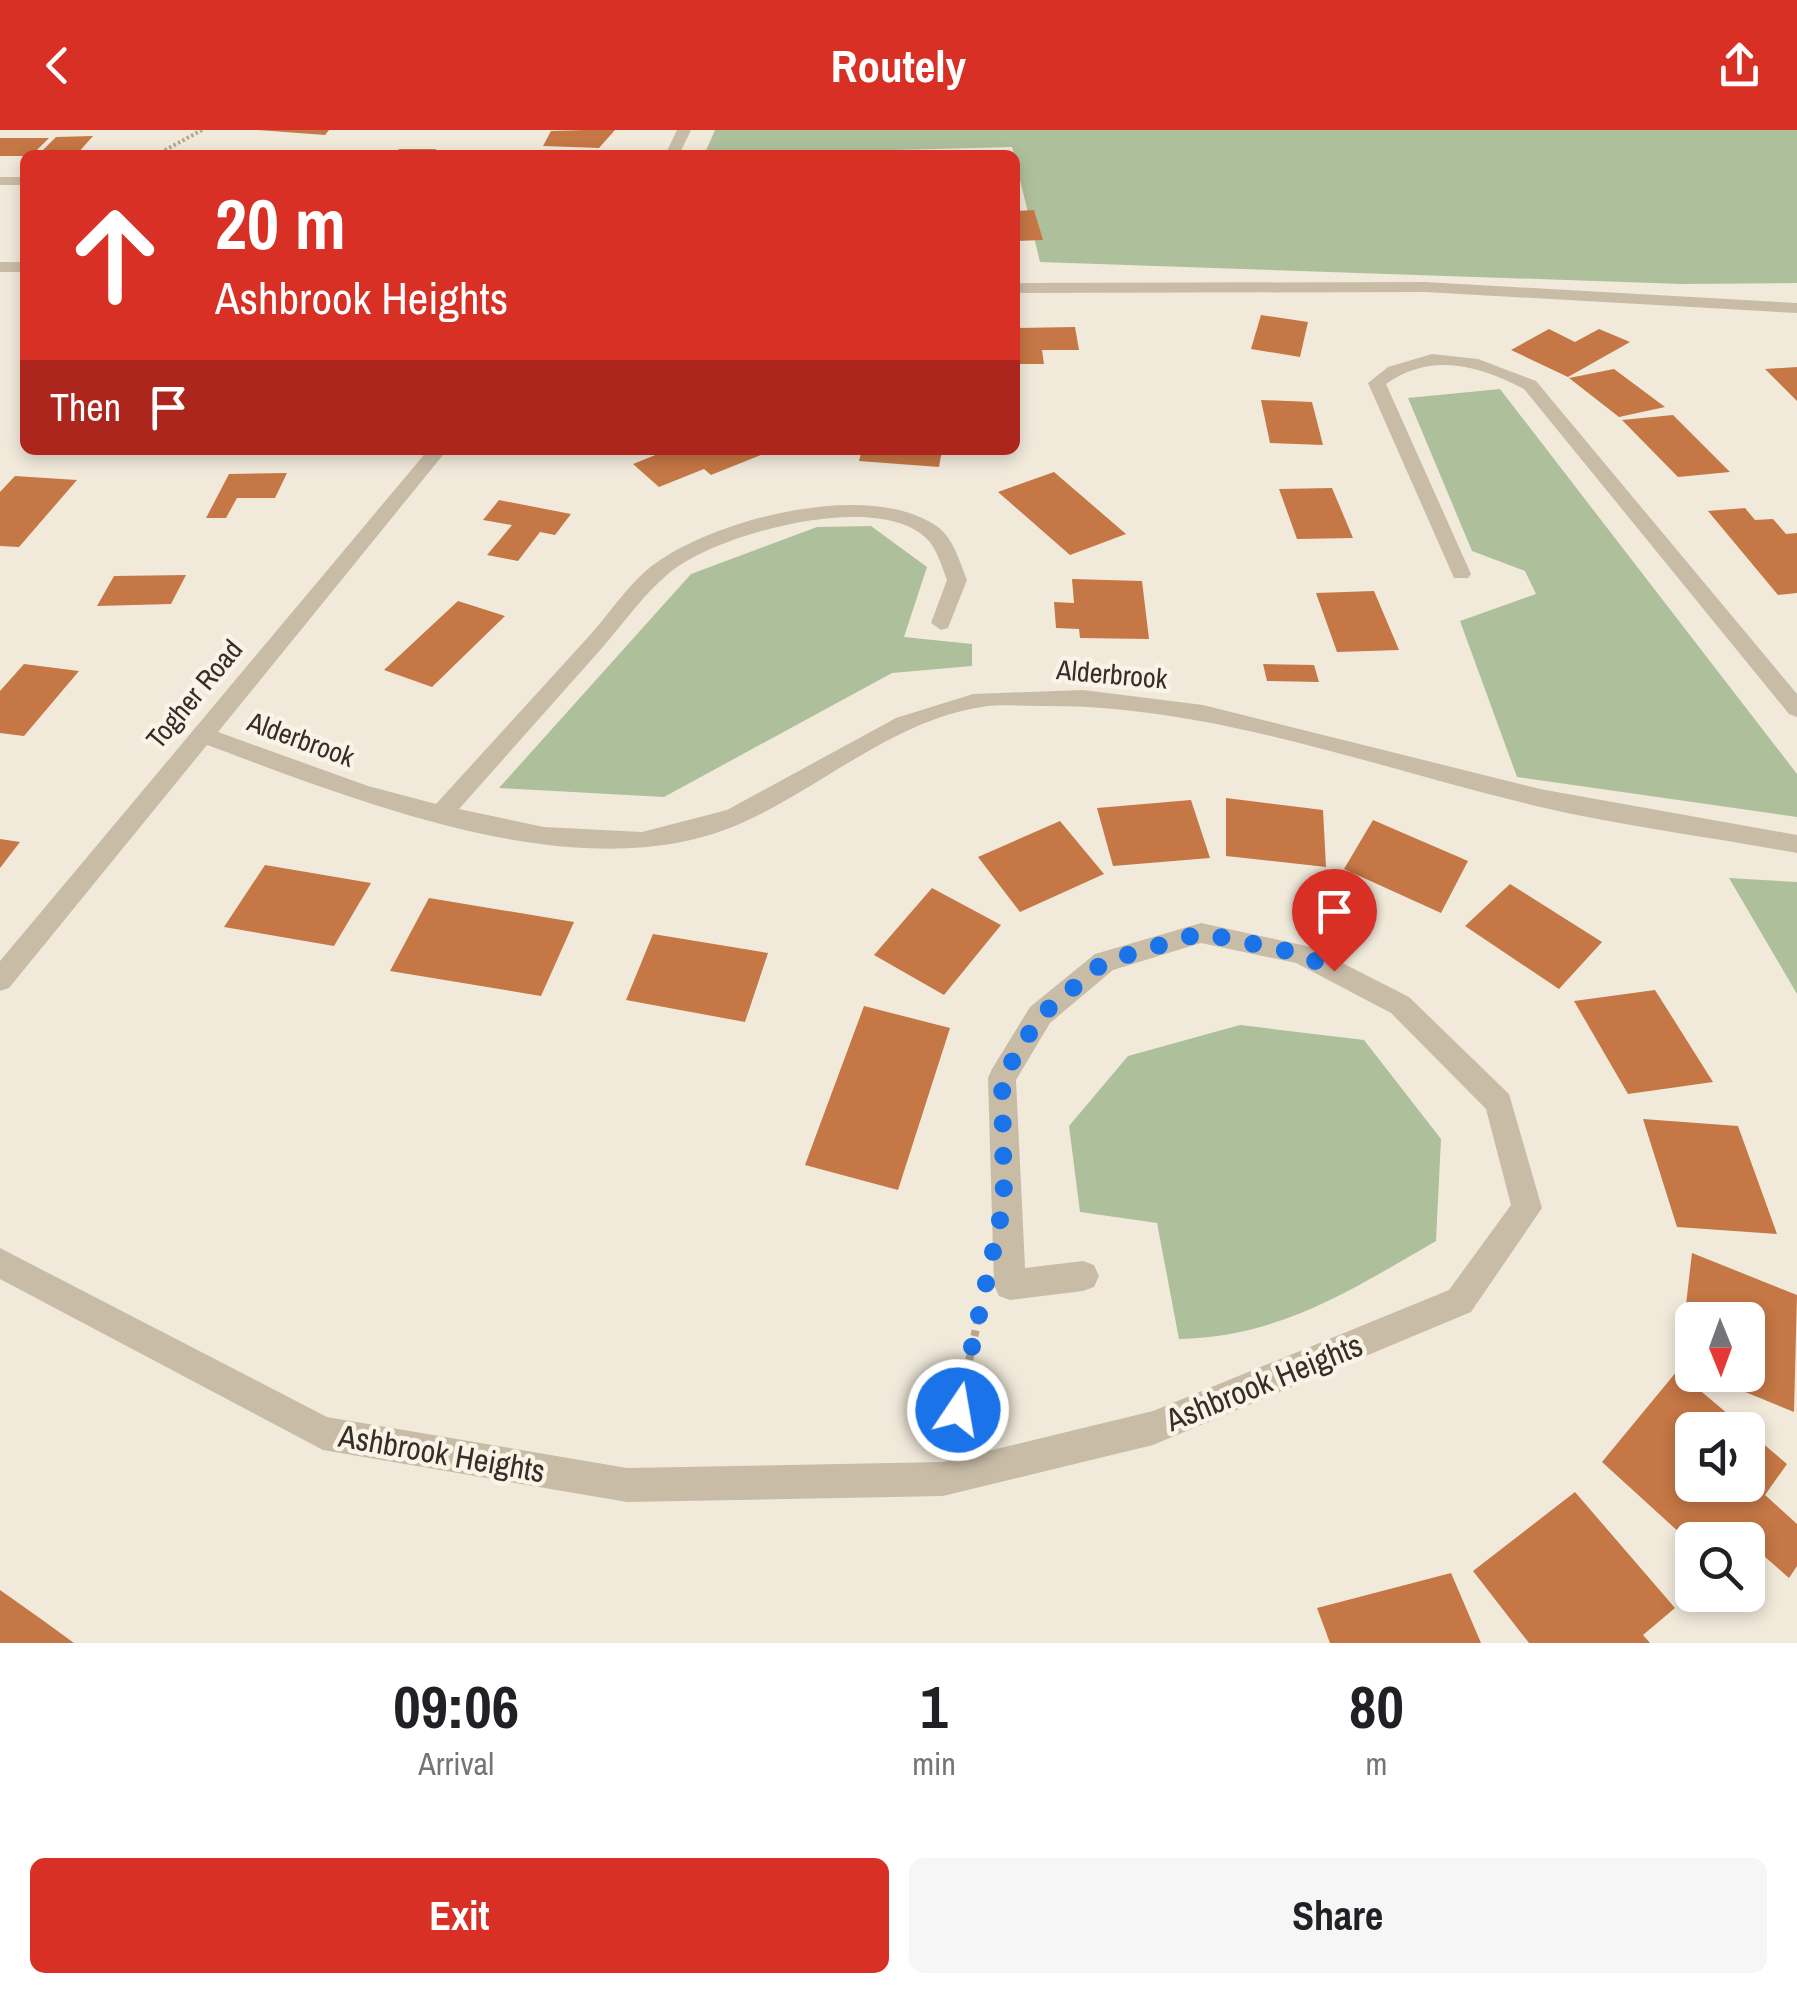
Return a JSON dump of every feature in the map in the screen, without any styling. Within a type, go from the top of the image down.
[{"type":"street","points":[[1020,288],[1425,287],[1797,308]]},
{"type":"street","points":[[1461,574],[1377,383],[1398,364],[1451,358],[1497,366],[1530,385],[1797,709]]},
{"type":"street","name":"Togher Road","points":[[0,980],[199,734],[434,455]]},
{"type":"street","points":[[441,814],[662,568],[702,545],[820,512],[885,510],[934,534],[942,549],[957,580],[942,623]]},
{"type":"street","name":"Alderbrook","points":[[199,734],[363,793],[441,814],[544,836],[642,841],[734,816],[904,724],[981,699],[1083,698],[1203,713],[1540,798],[1797,844]]},
{"type":"street","name":"Ashbrook Heights","points":[[0,1263],[322,1434],[627,1484],[943,1479],[1154,1428],[1460,1301],[1527,1208],[1498,1104],[1400,1005],[1302,954],[1201,933],[1104,962],[1040,1016],[1002,1078],[1010,1285],[1083,1276]]},
{"type":"path","points":[[165,150],[202,130]]},
{"type":"path","points":[[943,1479],[984,1294]]},
{"type":"green space","points":[[715,130],[1797,130],[1797,283],[1681,284],[1040,262],[1020,180],[1020,150],[1012,147],[706,150]]},
{"type":"green space","points":[[1500,389],[1797,774],[1797,817],[1517,777],[1460,621],[1536,594],[1525,571],[1472,551],[1408,398]]},
{"type":"green space","points":[[871,526],[927,567],[904,637],[972,644],[972,666],[892,673],[664,797],[499,788],[691,574],[817,527]]},
{"type":"green space","points":[[1729,878],[1797,882],[1797,994]]},
{"type":"green space","points":[[1240,1025],[1364,1040],[1441,1139],[1436,1241],[1314,1308],[1250,1330],[1179,1339],[1157,1223],[1080,1212],[1069,1126],[1128,1056]]},
{"type":"building","points":[[258,130],[329,130],[325,135]]},
{"type":"building","points":[[615,130],[599,148],[543,146],[551,131]]},
{"type":"building","points":[[93,136],[81,150],[43,150],[56,137]]},
{"type":"building","points":[[0,138],[49,138],[37,150],[20,150],[20,156],[0,156]]},
{"type":"building","points":[[1034,210],[1043,240],[1020,241],[1020,211]]},
{"type":"building","points":[[1261,315],[1308,322],[1300,357],[1251,349]]},
{"type":"building","points":[[1075,327],[1079,350],[1042,350],[1044,364],[1020,364],[1020,328]]},
{"type":"building","points":[[1549,329],[1575,342],[1599,329],[1630,342],[1568,377],[1511,350]]},
{"type":"building","points":[[1797,367],[1797,401],[1765,369]]},
{"type":"building","points":[[1614,369],[1665,407],[1619,417],[1569,378]]},
{"type":"building","points":[[1261,400],[1312,402],[1323,445],[1270,443]]},
{"type":"building","points":[[1673,415],[1730,472],[1678,477],[1622,420]]},
{"type":"building","points":[[656,455],[761,455],[711,475],[704,469],[659,487],[633,464]]},
{"type":"building","points":[[861,455],[941,455],[939,467],[859,461]]},
{"type":"building","points":[[1054,472],[1126,534],[1070,555],[998,492]]},
{"type":"building","points":[[287,473],[275,498],[237,498],[226,518],[206,518],[229,474]]},
{"type":"building","points":[[15,476],[77,480],[19,547],[0,546],[0,492]]},
{"type":"building","points":[[1332,488],[1353,538],[1297,539],[1279,489]]},
{"type":"building","points":[[499,500],[571,514],[555,535],[540,532],[518,561],[487,555],[512,525],[483,520]]},
{"type":"building","points":[[1745,508],[1755,520],[1773,519],[1786,534],[1797,533],[1797,593],[1778,595],[1708,511]]},
{"type":"building","points":[[186,575],[171,604],[97,606],[114,576]]},
{"type":"building","points":[[1072,579],[1142,581],[1149,639],[1080,638],[1079,629],[1056,628],[1054,602],[1074,603]]},
{"type":"building","points":[[1374,591],[1399,650],[1337,652],[1316,593]]},
{"type":"building","points":[[458,601],[505,616],[432,687],[384,670]]},
{"type":"building","points":[[24,664],[79,671],[24,736],[0,733],[0,691]]},
{"type":"building","points":[[1263,664],[1314,665],[1319,682],[1267,681]]},
{"type":"building","points":[[1226,798],[1323,810],[1326,867],[1226,856]]},
{"type":"building","points":[[1191,800],[1210,858],[1113,866],[1097,808]]},
{"type":"building","points":[[1373,820],[1468,861],[1441,913],[1344,869]]},
{"type":"building","points":[[1060,821],[1104,874],[1020,912],[978,857]]},
{"type":"building","points":[[0,839],[20,842],[0,868]]},
{"type":"building","points":[[265,865],[371,883],[334,946],[224,927]]},
{"type":"building","points":[[1510,884],[1602,942],[1559,989],[1465,926]]},
{"type":"building","points":[[932,888],[1001,925],[944,995],[874,955]]},
{"type":"building","points":[[429,898],[574,922],[541,996],[390,971]]},
{"type":"building","points":[[653,934],[768,953],[745,1022],[626,1000]]},
{"type":"building","points":[[1655,990],[1713,1082],[1628,1094],[1574,1001]]},
{"type":"building","points":[[864,1006],[950,1028],[898,1190],[805,1165]]},
{"type":"building","points":[[1643,1119],[1738,1126],[1777,1234],[1677,1227]]},
{"type":"building","points":[[1692,1253],[1797,1295],[1794,1412],[1745,1392],[1765,1392],[1765,1302],[1686,1302]]},
{"type":"building","points":[[1675,1373],[1675,1392],[1702,1392],[1726,1412],[1675,1412],[1675,1502],[1765,1502],[1765,1495],[1797,1524],[1797,1566],[1789,1578],[1765,1557],[1765,1522],[1675,1522],[1675,1529],[1602,1462]]},
{"type":"building","points":[[1765,1445],[1787,1464],[1765,1495]]},
{"type":"building","points":[[1575,1492],[1675,1608],[1643,1635],[1650,1643],[1529,1643],[1473,1571]]},
{"type":"building","points":[[1451,1573],[1481,1643],[1330,1643],[1317,1608]]},
{"type":"building","points":[[0,1590],[41,1619],[74,1643],[0,1643]]},
{"type":"route","points":[[958,1410],[1004,1202],[1002,1078],[1040,1016],[1104,962],[1201,933],[1302,954],[1334,971]]}]
